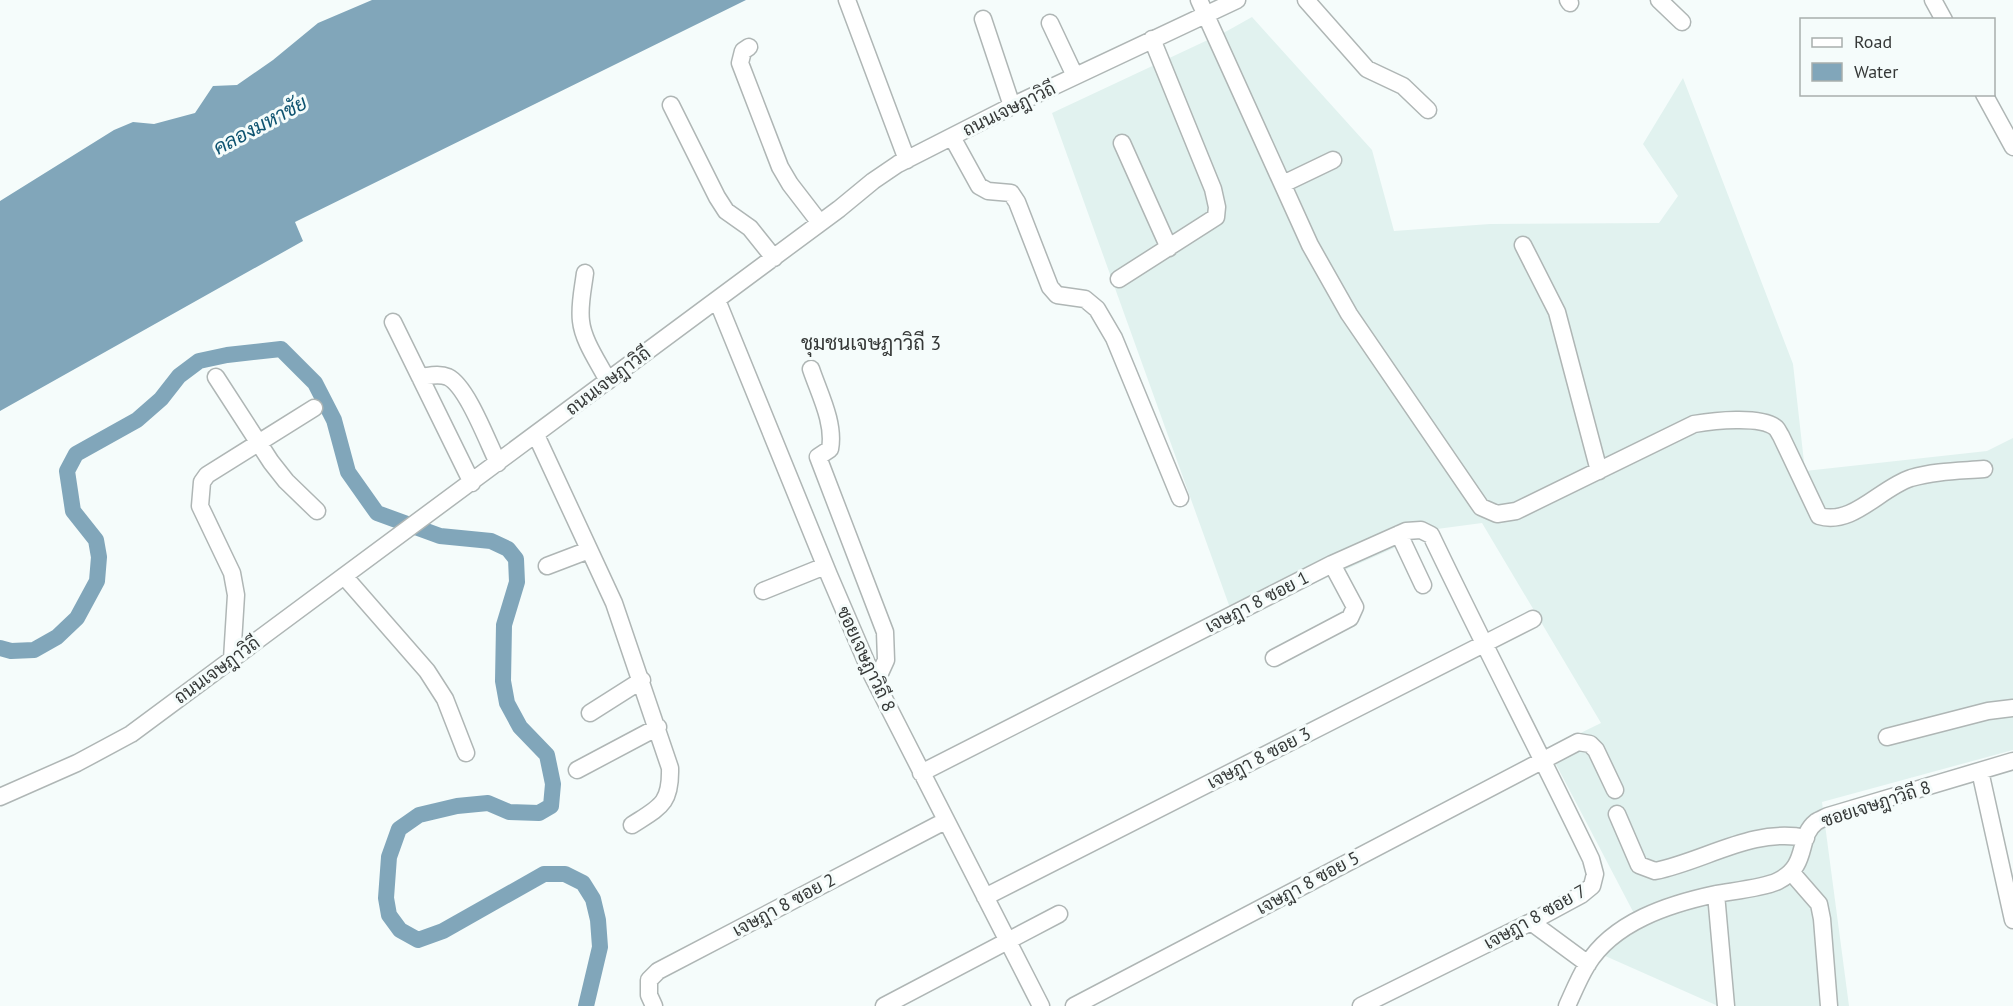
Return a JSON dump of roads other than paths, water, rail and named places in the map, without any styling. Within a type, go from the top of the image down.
[{"type":"street","points":[[847,0],[907,160]]},
{"type":"street","name":"ถนนเจษฎาวิถี","points":[[0,797],[76,763],[131,734],[774,258],[873,181],[907,160],[1012,106],[1152,39],[1202,7],[1237,0]]},
{"type":"street","points":[[1305,0],[1367,69],[1403,86],[1428,110]]},
{"type":"street","points":[[1659,0],[1682,22]]},
{"type":"street","points":[[1933,0],[1943,18]]},
{"type":"street","points":[[1202,7],[1310,245],[1349,314],[1481,507],[1497,514],[1516,512],[1694,424],[1733,420],[1759,422],[1775,427],[1819,516],[1829,519],[1849,515],[1885,490],[1908,479],[1935,473],[1984,470]]},
{"type":"street","points":[[983,19],[1012,106]]},
{"type":"street","points":[[1050,23],[1075,76]]},
{"type":"street","points":[[1119,279],[1216,217],[1214,189],[1152,39]]},
{"type":"street","points":[[749,47],[743,51],[740,63],[780,166],[790,184],[820,223]]},
{"type":"street","points":[[1985,96],[2013,147]]},
{"type":"street","points":[[672,105],[726,211],[750,228],[774,258]]},
{"type":"street","points":[[952,137],[979,186],[988,191],[1011,193],[1017,202],[1050,287],[1057,294],[1085,299],[1097,309],[1114,338],[1180,498]]},
{"type":"street","points":[[1122,142],[1169,248]]},
{"type":"street","points":[[1283,184],[1334,160]]},
{"type":"street","points":[[1523,245],[1557,312],[1599,471]]},
{"type":"street","points":[[585,273],[580,310],[581,322],[584,333],[608,381]]},
{"type":"street","name":"ซอยเจษฎาวิถี 8","points":[[717,300],[825,566],[876,682],[1041,1006]]},
{"type":"street","points":[[393,322],[472,483]]},
{"type":"street","points":[[811,369],[832,439],[830,449],[818,457],[885,632],[886,660],[876,682]]},
{"type":"street","points":[[420,377],[438,375],[449,378],[462,389],[498,463]]},
{"type":"street","points":[[216,377],[286,481],[317,511]]},
{"type":"street","points":[[232,659],[236,595],[232,573],[200,506],[202,482],[207,475],[314,408]]},
{"type":"street","points":[[536,435],[614,603],[658,727],[670,768],[671,783],[667,797],[658,808],[632,825]]},
{"type":"street","name":"เจษฎา 8 ซอย 1","points":[[921,773],[1332,564],[1406,531],[1421,530],[1431,535],[1513,702]]},
{"type":"street","points":[[1399,534],[1423,585]]},
{"type":"street","points":[[548,566],[589,550]]},
{"type":"street","points":[[1274,658],[1350,618],[1355,607],[1332,564]]},
{"type":"street","points":[[763,591],[825,566]]},
{"type":"street","points":[[344,576],[428,671],[445,699],[466,753]]},
{"type":"street","name":"เจษฎา 8 ซอย 3","points":[[985,897],[1533,620]]},
{"type":"street","points":[[590,713],[642,680]]},
{"type":"street","name":"เจษฎา 8 ซอย 7","points":[[1361,1006],[1531,922],[1581,895],[1592,886],[1594,874],[1591,859],[1513,702]]},
{"type":"street","points":[[1887,737],[1988,711],[2013,708]]},
{"type":"street","points":[[577,770],[658,727]]},
{"type":"street","name":"เจษฎา 8 ซอย 5","points":[[1074,1006],[1578,742],[1590,744],[1596,750],[1615,790]]},
{"type":"street","name":"ซอยเจษฎาวิถี 8","points":[[1792,873],[1801,859],[1806,838],[1814,823],[1828,816],[2013,761]]},
{"type":"street","points":[[1980,771],[2013,920]]},
{"type":"street","points":[[1617,814],[1639,865],[1655,872],[1742,842],[1790,835],[1806,838]]},
{"type":"street","name":"เจษฎา 8 ซอย 2","points":[[654,1006],[649,995],[649,980],[658,971],[945,820]]},
{"type":"street","points":[[1567,1006],[1588,964],[1610,939],[1639,920],[1682,901],[1776,882],[1792,873],[1818,904],[1822,919],[1829,1006]]},
{"type":"street","points":[[1716,894],[1726,1006]]},
{"type":"street","points":[[884,1006],[1059,914]]},
{"type":"street","points":[[1531,922],[1588,964]]},
{"type":"water","name":"คลองมหาชัย","points":[[372,0],[746,0],[295,222],[303,241],[0,411],[0,201],[114,130],[133,122],[154,124],[195,113],[213,86],[237,85],[273,60],[318,23]]},
{"type":"waterway","points":[[0,648],[11,651],[34,650],[57,637],[77,618],[97,581],[99,557],[96,540],[73,511],[67,471],[76,454],[137,420],[161,399],[179,376],[199,361],[227,355],[281,349],[315,383],[334,420],[348,472],[377,513],[440,536],[491,541],[508,549],[516,559],[517,582],[504,625],[503,681],[507,703],[520,727],[547,755],[553,784],[551,806],[539,813],[509,812],[488,803],[457,806],[419,815],[399,829],[389,857],[386,898],[389,915],[400,930],[418,940],[443,931],[544,874],[565,874],[583,883],[593,899],[598,920],[600,947],[586,1006]]},
{"type":"district","name":"ชุมชนเจษฎาวิถี 3","points":[[871,343]]}]
